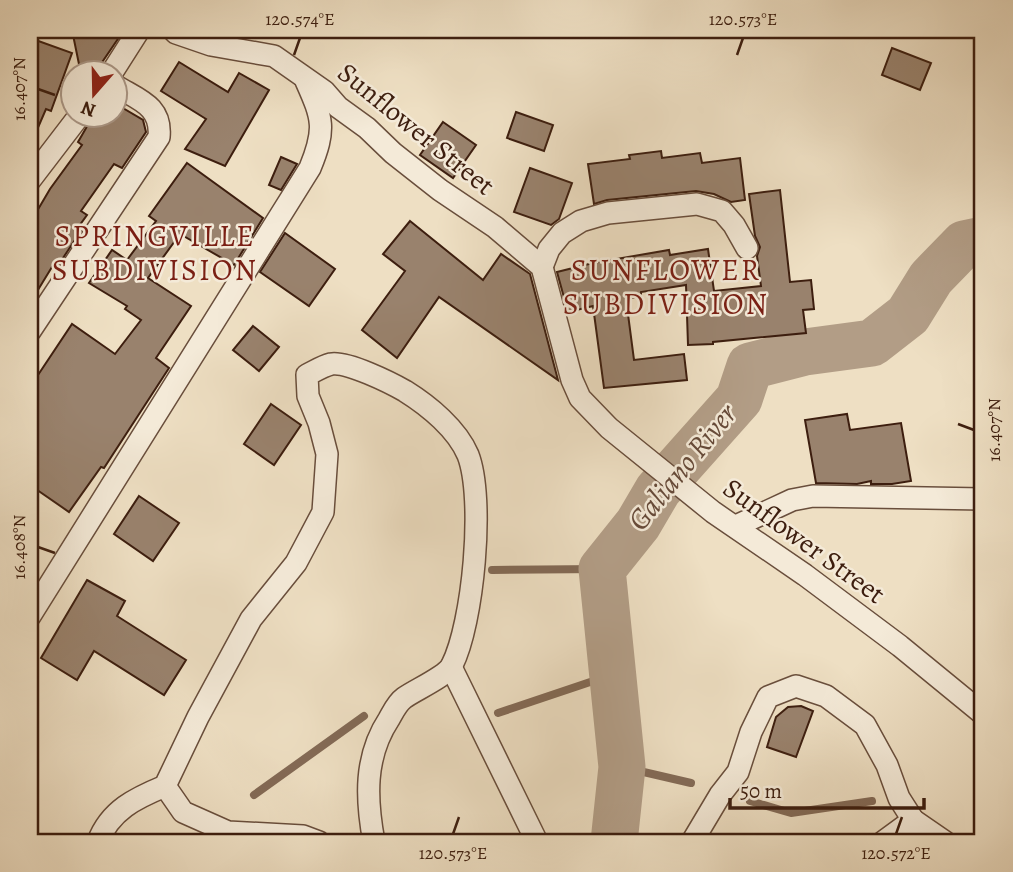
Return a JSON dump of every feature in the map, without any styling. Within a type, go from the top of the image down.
[{"type":"street","points":[[120,60],[139,30]]},
{"type":"street","name":"Sunflower Street","points":[[173,30],[211,45],[274,56],[324,91],[338,107],[440,190],[495,227],[542,267],[572,380],[580,398],[609,428],[713,512],[889,637],[983,715]]},
{"type":"street","name":"Sunflower Street","points":[[30,616],[310,168],[318,149],[322,127],[318,108],[304,76]]},
{"type":"street","points":[[30,331],[159,137],[160,124],[156,113],[148,104],[130,94]]},
{"type":"street","points":[[30,180],[68,130]]},
{"type":"street","points":[[542,267],[549,249],[562,233],[581,221],[608,213],[697,204],[722,211],[734,225],[747,248]]},
{"type":"street","points":[[97,842],[103,828],[131,800],[165,786],[198,717],[251,619],[296,563],[323,512],[327,454],[308,396],[307,375],[334,363],[383,378],[427,405],[456,437],[467,455],[474,485],[475,562],[464,627],[451,667],[401,700],[382,730],[370,761],[369,816],[374,842]]},
{"type":"street","points":[[736,526],[792,500],[813,496],[961,501],[983,499]]},
{"type":"street","points":[[451,667],[537,842]]},
{"type":"street","points":[[692,842],[720,795],[738,772],[751,733],[768,696],[796,686],[826,696],[865,725],[887,765],[900,799],[913,820],[945,842]]},
{"type":"street","points":[[165,786],[183,812],[228,832],[303,836],[319,842]]},
{"type":"street","points":[[883,842],[913,820]]},
{"type":"building","points":[[72,30],[124,30],[104,60],[78,60]]},
{"type":"building","points":[[30,38],[72,53],[69,60],[60,60],[60,86],[51,111],[46,109],[30,146]]},
{"type":"building","points":[[892,48],[931,63],[920,90],[882,75]]},
{"type":"building","points":[[179,62],[228,92],[239,73],[269,90],[225,166],[185,149],[206,119],[161,91]]},
{"type":"building","points":[[130,112],[143,120],[146,132],[122,168],[114,164],[81,211],[87,215],[77,229],[81,231],[59,264],[55,262],[30,303],[30,223],[50,189],[82,145],[78,142],[85,130],[130,130]]},
{"type":"building","points":[[516,112],[553,125],[544,151],[507,138]]},
{"type":"building","points":[[443,122],[476,145],[453,178],[420,155]]},
{"type":"building","points":[[661,151],[662,158],[700,153],[702,163],[740,158],[745,200],[731,202],[714,194],[696,191],[607,200],[594,204],[588,164],[630,159],[629,155]]},
{"type":"building","points":[[281,157],[297,164],[281,190],[269,185]]},
{"type":"building","points":[[187,163],[263,218],[234,265],[180,234],[148,278],[191,306],[156,358],[169,368],[104,468],[101,467],[69,512],[30,485],[30,387],[72,324],[115,354],[141,320],[125,309],[127,306],[89,283],[112,250],[127,260],[156,221],[149,216]]},
{"type":"building","points":[[530,168],[572,183],[559,219],[551,225],[514,212]]},
{"type":"building","points":[[780,190],[790,282],[811,280],[814,309],[803,310],[806,333],[688,345],[686,285],[641,292],[641,296],[626,299],[634,360],[684,354],[687,380],[604,388],[593,306],[568,312],[557,272],[669,250],[670,255],[708,249],[714,291],[761,286],[757,256],[760,247],[755,236],[749,194]]},
{"type":"building","points":[[410,221],[483,280],[501,254],[530,274],[558,380],[439,297],[397,358],[362,330],[405,271],[383,254]]},
{"type":"building","points":[[285,233],[335,269],[309,306],[260,272]]},
{"type":"building","points":[[253,326],[279,347],[259,371],[233,350]]},
{"type":"building","points":[[271,404],[301,425],[274,465],[244,444]]},
{"type":"building","points":[[847,414],[850,430],[901,423],[911,481],[892,484],[871,484],[871,481],[857,484],[816,483],[805,420]]},
{"type":"building","points":[[139,496],[179,523],[153,561],[114,534]]},
{"type":"building","points":[[87,580],[125,601],[117,616],[186,660],[164,695],[94,651],[77,680],[41,658]]},
{"type":"building","points":[[801,706],[813,711],[796,757],[767,747],[776,717],[788,707]]},
{"type":"waterway","name":"Galiano River","points":[[614,842],[622,767],[602,569],[638,524],[658,490],[739,399],[750,366],[805,352],[872,343],[908,315],[931,278],[964,244],[983,240]]},
{"type":"waterway","points":[[492,570],[602,569]]},
{"type":"waterway","points":[[498,713],[614,674]]},
{"type":"waterway","points":[[254,795],[364,716]]},
{"type":"waterway","points":[[622,767],[691,783]]},
{"type":"waterway","points":[[750,801],[791,813],[872,801]]},
{"type":"district","name":"SPRINGVILLE SUBDIVISION","points":[[155,253]]},
{"type":"district","name":"SUNFLOWER SUBDIVISION","points":[[666,287]]}]
